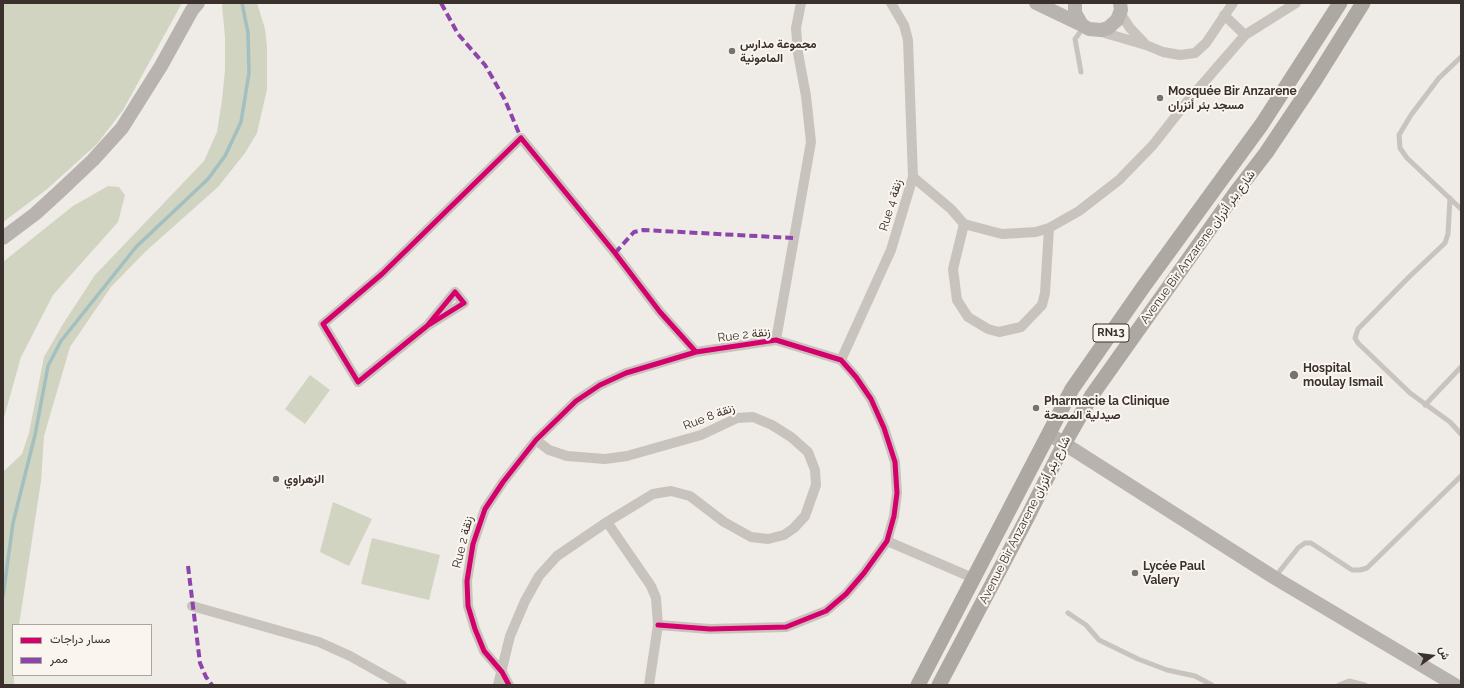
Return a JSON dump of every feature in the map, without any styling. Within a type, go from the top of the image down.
[{"type":"main road","points":[[3,238],[35,214],[63,189],[93,160],[122,128],[161,66],[192,10],[198,3]]},
{"type":"main road","points":[[1036,3],[1087,27],[1108,28],[1118,20],[1121,7]]},
{"type":"main road","points":[[1075,3],[1075,13],[1087,27]]},
{"type":"main road","name":"Avenue Bir Anzarene شارع بئر أنزران","points":[[918,685],[1072,389],[1144,286],[1262,124],[1340,3]]},
{"type":"main road","name":"Avenue Bir Anzarene شارع بئر أنزران","points":[[939,685],[1027,518],[1064,444],[1092,395],[1236,192],[1270,147],[1362,3]]},
{"type":"main road","points":[[1049,434],[1275,578],[1454,685]]},
{"type":"street","points":[[776,340],[811,142],[806,96],[798,53],[796,28],[801,3]]},
{"type":"street","name":"Rue 4 زنقة","points":[[841,360],[890,250],[913,177],[908,40],[904,25],[891,3]]},
{"type":"street","points":[[1087,27],[1146,44],[1163,52],[1180,55],[1195,53],[1206,43],[1233,3]]},
{"type":"street","points":[[913,177],[951,209],[964,224],[1002,234],[1036,232],[1049,228],[1079,211],[1119,180],[1153,145],[1186,102],[1245,35],[1296,3]]},
{"type":"street","points":[[1121,7],[1130,28],[1146,44]]},
{"type":"street","points":[[1224,15],[1245,35]]},
{"type":"street","points":[[427,326],[358,382],[323,324],[382,274],[521,138],[660,312],[696,352]]},
{"type":"street","points":[[964,224],[953,269],[957,300],[968,317],[988,329],[999,332],[1021,327],[1042,305],[1045,293],[1049,228]]},
{"type":"street","name":"Rue 2 زنقة","points":[[509,685],[502,672],[484,650],[475,629],[468,606],[467,581],[474,544],[485,509],[503,482],[536,440],[576,400],[600,385],[626,373],[696,352],[776,340],[841,360],[856,376],[871,399],[884,428],[895,462],[897,493],[894,516],[887,541],[864,573],[846,594],[826,611],[786,627],[710,629],[658,625]]},
{"type":"street","name":"Rue 8 زنقة","points":[[498,685],[510,636],[525,601],[539,576],[557,556],[607,522],[653,494],[671,491],[690,496],[724,522],[751,537],[768,539],[784,535],[794,528],[805,516],[816,486],[815,470],[808,452],[791,437],[772,425],[753,417],[737,418],[701,435],[627,456],[605,459],[567,456],[549,450],[536,440]]},
{"type":"street","points":[[607,522],[651,586],[656,598],[658,625],[649,685]]},
{"type":"street","points":[[887,541],[973,578]]},
{"type":"street","points":[[192,606],[319,642],[350,656],[402,685]]},
{"type":"lane","points":[[1082,72],[1075,37],[1087,27]]},
{"type":"lane","points":[[1461,57],[1439,78],[1411,115],[1399,135],[1400,148],[1407,158],[1461,209]]},
{"type":"lane","points":[[1450,198],[1448,234],[1445,243],[1409,277],[1356,332],[1356,338],[1358,343],[1410,393],[1450,422],[1461,434]]},
{"type":"lane","points":[[1425,405],[1461,368]]},
{"type":"lane","points":[[1275,578],[1298,548],[1305,543],[1311,543],[1352,570],[1367,568],[1461,476]]},
{"type":"lane","points":[[1068,613],[1086,625],[1099,640],[1138,659],[1167,670],[1195,676],[1212,685]]},
{"type":"lane","points":[[1339,685],[1349,681],[1365,685]]},
{"type":"green space","points":[[3,3],[182,3],[123,110],[97,144],[46,190],[3,222]]},
{"type":"green space","points":[[224,3],[257,3],[265,29],[267,46],[267,89],[257,133],[245,153],[218,187],[146,251],[111,287],[70,347],[44,436],[41,481],[19,624],[12,624],[12,676],[14,676],[14,685],[3,685],[3,472],[22,454],[29,433],[44,357],[63,324],[95,275],[204,161],[217,132],[222,100],[225,70],[225,37],[222,5]]},
{"type":"green space","points":[[108,186],[119,187],[125,195],[118,222],[53,295],[21,357],[3,421],[3,262],[73,206]]},
{"type":"green space","points":[[310,375],[330,390],[305,424],[285,409]]},
{"type":"green space","points":[[333,502],[372,519],[349,566],[320,552]]},
{"type":"green space","points":[[372,538],[440,555],[429,600],[361,584]]},
{"type":"waterway","points":[[3,596],[13,523],[35,435],[48,366],[61,341],[136,247],[208,179],[225,156],[241,122],[249,73],[248,33],[242,3]]},
{"type":"marked path","points":[[441,3],[458,34],[485,65],[505,100],[521,138]]},
{"type":"marked path","points":[[615,253],[634,232],[643,230],[793,238]]},
{"type":"marked path","points":[[188,566],[200,663],[206,677],[212,685]]},
{"type":"cycle path","points":[[427,326],[455,292],[464,303],[427,326],[358,382],[323,324],[382,274],[521,138],[615,253],[660,312],[696,352]]},
{"type":"cycle path","points":[[509,685],[502,672],[484,651],[475,629],[468,606],[467,581],[473,544],[485,509],[503,482],[536,440],[576,401],[600,385],[626,373],[696,352],[776,340],[841,360],[856,377],[871,399],[884,428],[895,462],[897,493],[894,516],[887,541],[864,573],[846,594],[826,611],[786,627],[710,629],[658,625]]},
{"type":"place","name":"مجموعة مدارس المامونية","points":[[732,51]]},
{"type":"place","name":"Mosquée Bir Anzarene مسجد بئر أنزران","points":[[1160,98]]},
{"type":"place","name":"Hospital moulay Ismail","points":[[1294,375]]},
{"type":"place","name":"Pharmacie la Clinique صيدلية المصحة","points":[[1036,408]]},
{"type":"place","name":"الزهراوي","points":[[276,479]]},
{"type":"place","name":"Lycée Paul Valery","points":[[1135,573]]}]
